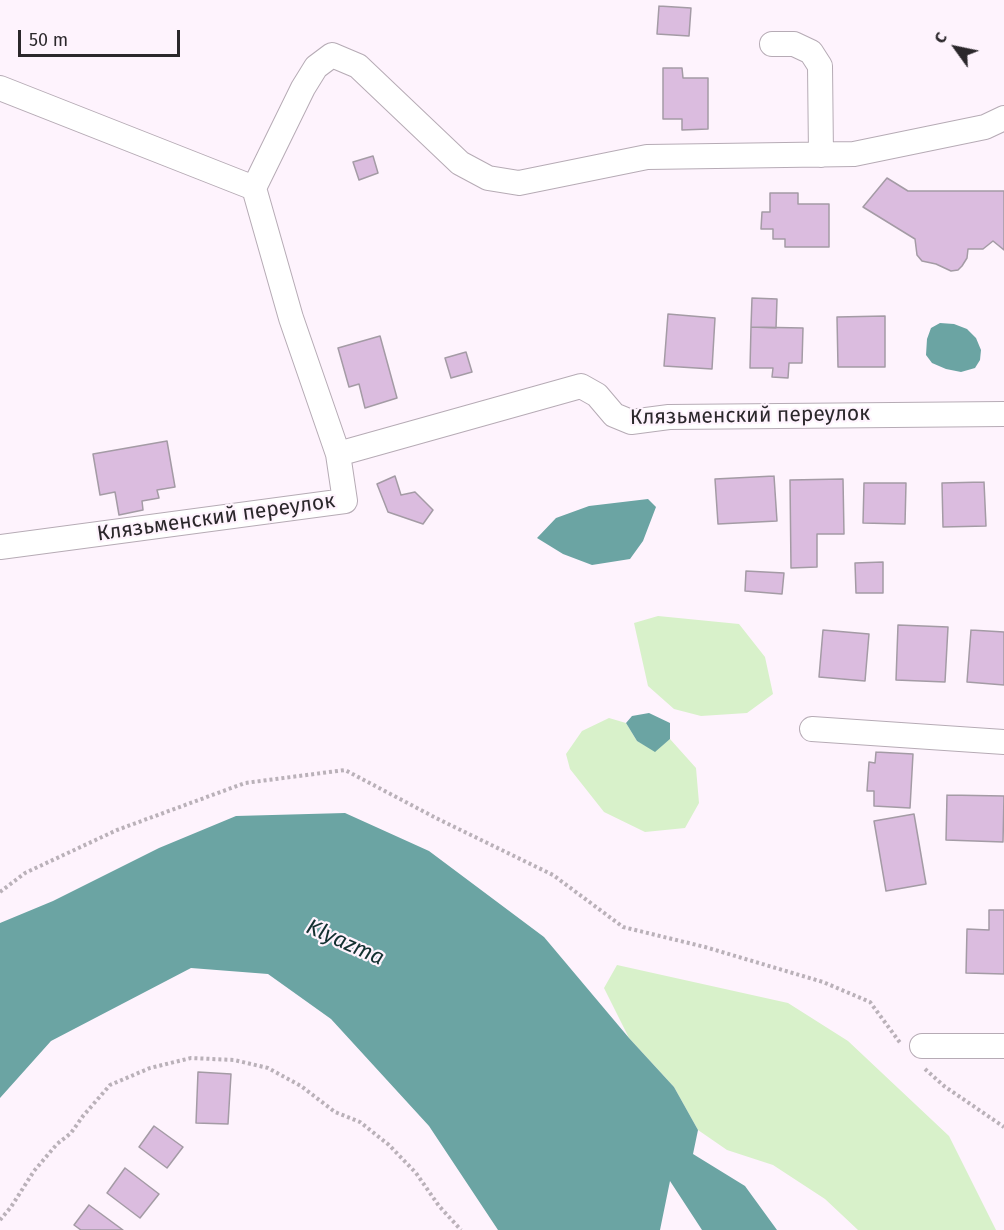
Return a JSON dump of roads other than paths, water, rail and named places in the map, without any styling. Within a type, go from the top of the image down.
[{"type":"street","points":[[772,44],[794,44],[811,52],[820,66],[821,154]]},
{"type":"street","points":[[338,453],[291,318],[254,188],[303,88],[316,67],[332,55],[358,66],[460,163],[488,178],[519,183],[648,157],[854,154],[985,127],[1004,118]]},
{"type":"street","points":[[0,88],[254,188]]},
{"type":"street","name":"Клязьменский переулок","points":[[0,547],[345,501],[338,453],[581,386],[597,395],[614,415],[631,422],[669,417],[1004,414]]},
{"type":"street","points":[[812,729],[1004,741]]},
{"type":"street","points":[[917,1054],[1004,1046]]},
{"type":"water","points":[[940,323],[954,324],[967,329],[976,338],[981,350],[980,360],[975,368],[961,372],[932,363],[926,355],[927,339],[931,328]]},
{"type":"water","points":[[648,499],[656,507],[643,541],[630,559],[592,565],[563,554],[537,538],[556,518],[589,506]]},
{"type":"water","points":[[649,713],[670,723],[670,739],[655,752],[637,741],[626,723],[632,716]]},
{"type":"water","name":"Klyazma","points":[[345,813],[429,851],[544,937],[629,1038],[674,1087],[698,1130],[693,1154],[745,1186],[777,1230],[702,1230],[670,1181],[660,1230],[498,1230],[429,1126],[331,1019],[268,974],[191,968],[51,1041],[0,1098],[0,923],[53,901],[159,848],[236,816]]}]
